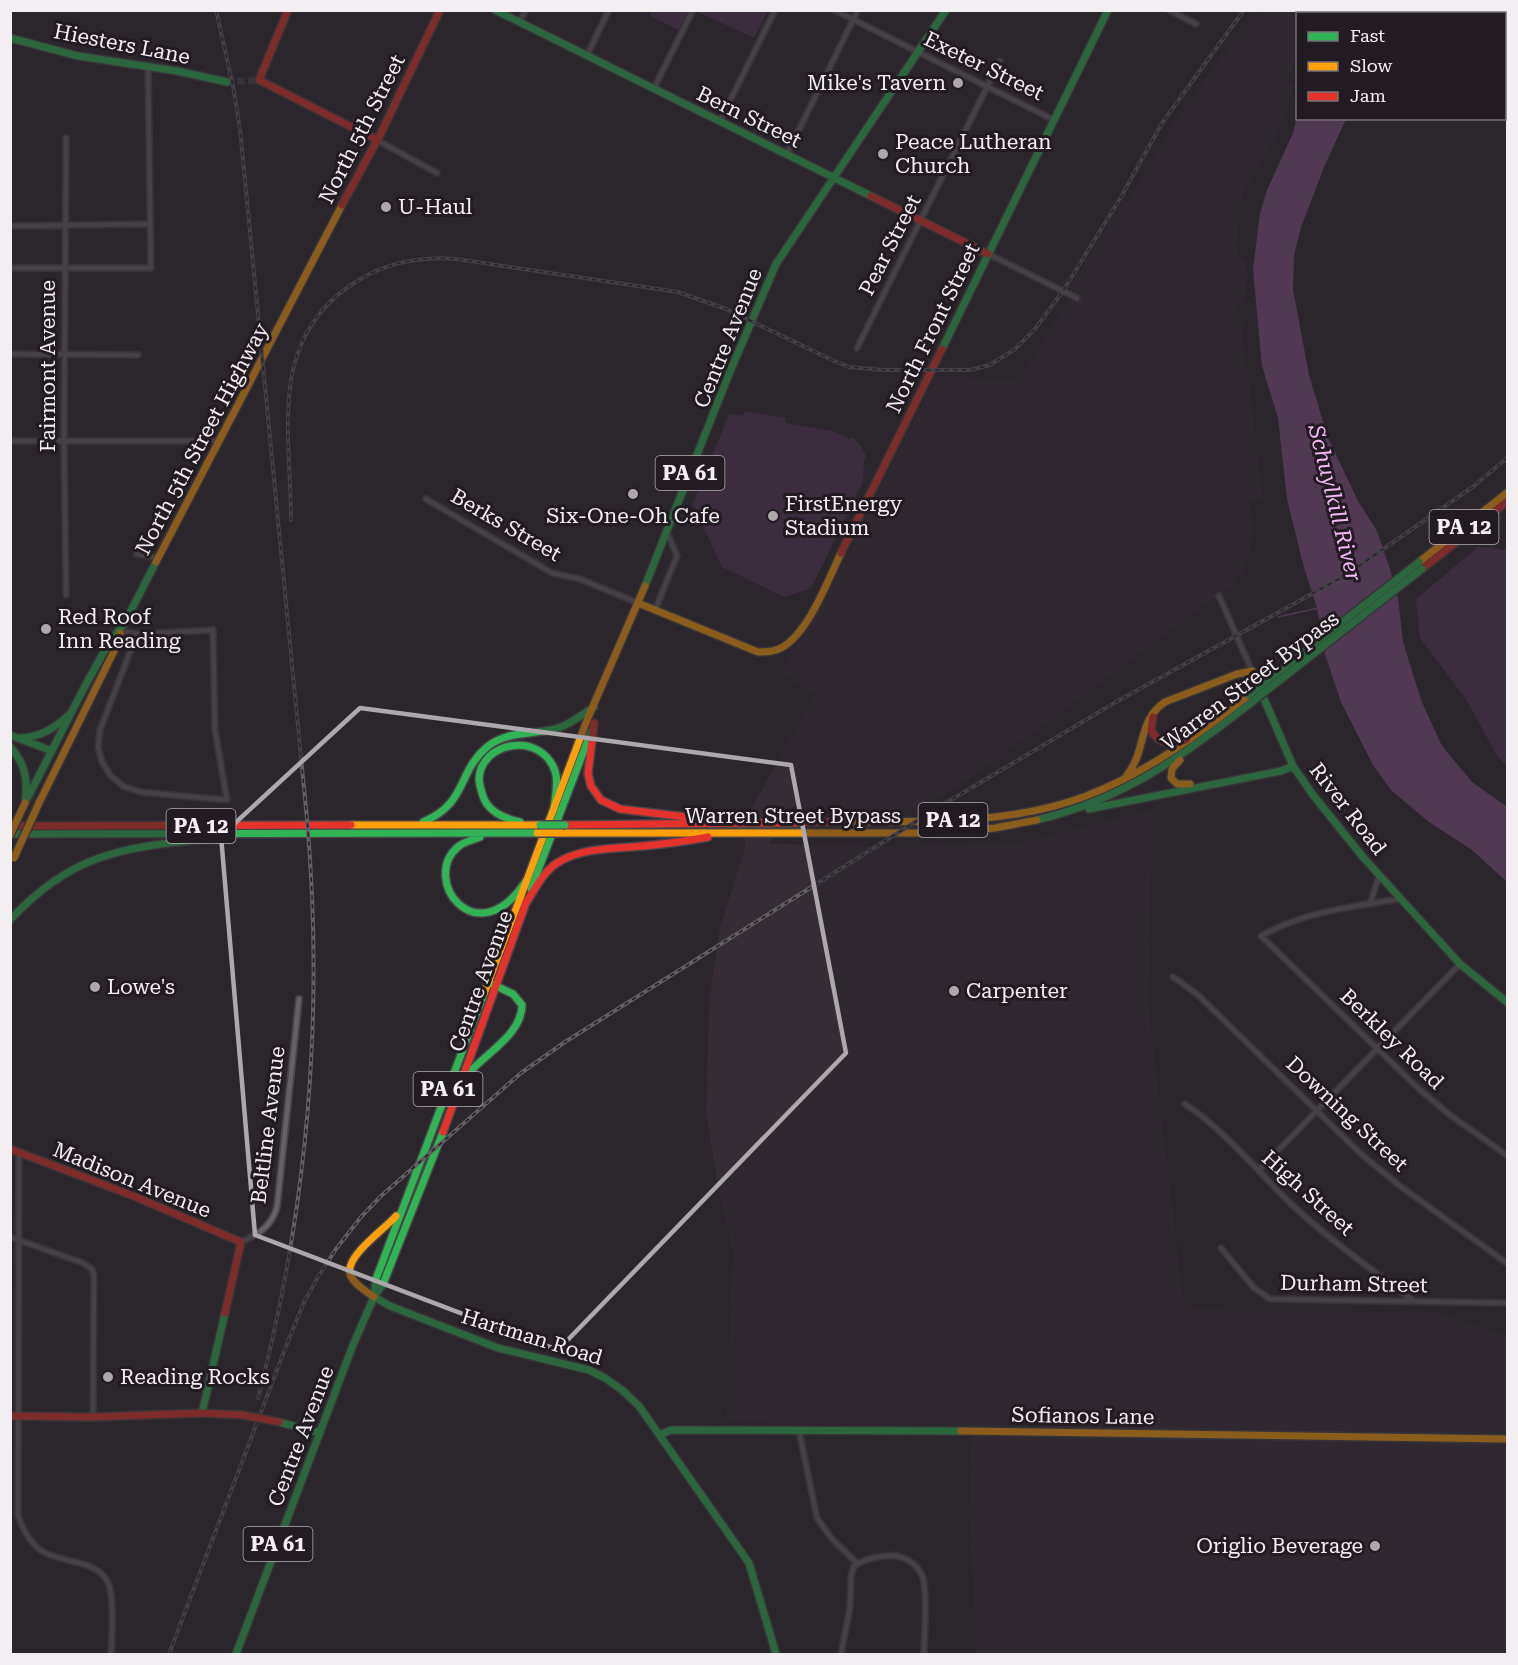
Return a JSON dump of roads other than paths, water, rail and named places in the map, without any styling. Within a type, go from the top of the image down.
[{"type":"main road","points":[[288,10],[259,80],[377,140]]},
{"type":"main road","name":"North 5th Street","points":[[313,263],[377,140],[440,10]]},
{"type":"main road","name":"Bern Street","points":[[495,10],[988,254]]},
{"type":"main road","name":"Centre Avenue","points":[[374,1297],[376,1279],[587,720],[638,603],[729,374],[776,264],[946,10]]},
{"type":"main road","name":"North Front Street","points":[[656,610],[758,651],[776,652],[792,641],[825,586],[1108,10]]},
{"type":"main road","name":"Hiesters Lane","points":[[10,38],[78,56],[148,66],[227,82]]},
{"type":"main road","name":"North 5th Street Highway","points":[[10,866],[117,645],[120,631],[313,263]]},
{"type":"main road","name":"Warren Street Bypass","points":[[1421,565],[1508,492]]},
{"type":"main road","name":"Warren Street Bypass","points":[[10,826],[411,825],[731,832],[962,832],[1006,827],[1055,816],[1087,805],[1132,785],[1190,750],[1250,699],[1421,565],[1508,501]]},
{"type":"main road","points":[[638,603],[656,610]]},
{"type":"main road","name":"North 5th Street Highway","points":[[10,836],[70,714],[110,641],[120,631]]},
{"type":"main road","points":[[1198,734],[1179,743],[1164,743],[1154,737],[1151,723],[1155,714],[1167,706],[1239,679],[1252,671]]},
{"type":"main road","points":[[1113,785],[1127,775],[1137,762],[1141,752],[1145,723],[1156,708],[1165,702],[1237,674],[1252,671]]},
{"type":"main road","name":"River Road","points":[[1252,671],[1293,766],[1313,795],[1379,876],[1460,964],[1508,1003]]},
{"type":"main road","name":"Warren Street Bypass","points":[[564,829],[970,819],[1004,816],[1068,802],[1113,785],[1158,762],[1250,699]]},
{"type":"main road","points":[[411,825],[433,819],[447,810],[458,796],[479,756],[492,743],[508,736],[562,727],[594,707]]},
{"type":"main road","name":"Centre Avenue","points":[[236,1654],[353,1345],[374,1297],[383,1284],[462,1082],[594,723],[594,707]]},
{"type":"main road","points":[[13,738],[45,734],[56,728],[70,714]]},
{"type":"main road","points":[[594,723],[588,774],[594,792],[605,803],[620,809],[681,815],[734,824]]},
{"type":"main road","points":[[13,738],[61,758]]},
{"type":"main road","points":[[538,829],[503,817],[488,806],[482,796],[480,782],[483,767],[488,758],[500,748],[514,744],[528,745],[542,752],[555,771],[554,808]]},
{"type":"main road","points":[[10,747],[26,769],[28,782],[25,803]]},
{"type":"main road","points":[[1190,750],[1174,765],[1171,772],[1171,778],[1177,784],[1185,785],[1280,766],[1293,766]]},
{"type":"main road","points":[[1055,816],[1281,771],[1293,766]]},
{"type":"main road","name":"Warren Street Bypass","points":[[10,836],[495,833],[538,829]]},
{"type":"main road","points":[[526,903],[549,871],[562,860],[574,855],[591,851],[685,841],[731,832]]},
{"type":"main road","points":[[495,833],[466,841],[450,854],[444,874],[451,897],[471,912],[491,912],[509,903],[526,881]]},
{"type":"main road","points":[[10,920],[53,880],[82,863],[102,855],[157,844],[263,834]]},
{"type":"main road","points":[[462,1082],[478,1060],[512,1033],[521,1021],[522,1008],[519,999],[509,990],[489,983]]},
{"type":"main road","name":"Madison Avenue","points":[[10,1149],[131,1195],[241,1242]]},
{"type":"main road","name":"Hartman Road","points":[[405,1202],[391,1223],[362,1247],[353,1260],[352,1280],[360,1289],[390,1306],[494,1347],[574,1364],[597,1372],[616,1383],[639,1406],[749,1563],[776,1654]]},
{"type":"main road","points":[[202,1413],[241,1242]]},
{"type":"main road","points":[[14,1416],[93,1417],[202,1413],[242,1415],[320,1433]]},
{"type":"main road","name":"Sofianos Lane","points":[[659,1435],[671,1430],[1508,1438]]},
{"type":"street","points":[[519,22],[525,10]]},
{"type":"street","points":[[587,55],[609,10]]},
{"type":"street","points":[[720,121],[775,10]]},
{"type":"street","name":"Exeter Street","points":[[834,10],[1054,120]]},
{"type":"street","points":[[787,154],[858,10]]},
{"type":"street","points":[[1169,10],[1196,24]]},
{"type":"street","points":[[654,88],[692,12]]},
{"type":"street","name":"Pear Street","points":[[857,348],[1000,61]]},
{"type":"street","points":[[10,268],[151,268],[148,66]]},
{"type":"street","name":"Fairmont Avenue","points":[[66,138],[64,268],[66,595]]},
{"type":"street","points":[[377,140],[437,173]]},
{"type":"street","points":[[10,226],[151,224]]},
{"type":"street","points":[[988,254],[1077,298]]},
{"type":"street","points":[[10,354],[138,355]]},
{"type":"street","points":[[10,441],[219,441]]},
{"type":"street","name":"Berks Street","points":[[426,499],[552,573],[580,579],[638,603]]},
{"type":"street","points":[[656,610],[677,556],[668,539],[667,531]]},
{"type":"street","points":[[137,554],[158,558]]},
{"type":"street","name":"River Road","points":[[1219,596],[1252,671]]},
{"type":"street","points":[[120,631],[136,634],[213,630],[215,723],[227,800],[132,790],[116,782],[102,762],[98,747],[100,730],[136,634]]},
{"type":"street","points":[[1379,876],[1370,904],[1400,899]]},
{"type":"street","name":"Berkley Road","points":[[1370,904],[1312,914],[1282,924],[1261,936],[1435,1102],[1508,1156]]},
{"type":"street","points":[[1259,1170],[1460,964]]},
{"type":"street","name":"Downing Street","points":[[1173,977],[1197,994],[1378,1169],[1508,1264]]},
{"type":"street","name":"Beltline Avenue","points":[[241,1242],[259,1235],[267,1228],[277,1207],[299,999]]},
{"type":"street","name":"High Street","points":[[1185,1104],[1205,1118],[1318,1228],[1414,1301]]},
{"type":"street","points":[[19,1153],[20,1241],[14,1416],[17,1507],[26,1533],[42,1551],[89,1566],[104,1576],[111,1593],[111,1654]]},
{"type":"street","points":[[10,1237],[83,1263],[92,1269],[94,1275],[93,1417]]},
{"type":"street","name":"Durham Street","points":[[1221,1248],[1254,1288],[1270,1299],[1508,1303]]},
{"type":"street","points":[[799,1431],[817,1518],[832,1539],[857,1563]]},
{"type":"street","points":[[841,1654],[850,1606],[851,1576],[854,1566],[862,1560],[890,1555],[903,1557],[914,1565],[922,1578],[924,1654]]},
{"type":"water","name":"Schuylkill River","points":[[1296,120],[1346,120],[1301,227],[1294,256],[1293,289],[1309,375],[1328,438],[1358,501],[1377,531],[1398,598],[1403,642],[1421,700],[1441,744],[1472,782],[1507,807],[1507,882],[1472,850],[1429,822],[1391,790],[1373,765],[1341,702],[1325,654],[1317,608],[1303,564],[1287,499],[1278,418],[1262,366],[1253,270],[1260,213],[1267,190],[1293,133]]},
{"type":"waterway","points":[[1278,617],[1318,608]]},
{"type":"tunnel","points":[[227,82],[259,80]]},
{"type":"railway","points":[[216,10],[240,129],[307,819],[312,892],[314,965],[308,1110],[289,1255],[258,1398]]},
{"type":"railway","points":[[291,520],[288,423],[290,392],[295,362],[306,334],[324,308],[351,285],[376,271],[401,263],[428,259],[456,259],[678,292],[726,309],[849,367],[883,370],[970,370],[990,365],[1015,349],[1035,329],[1063,291],[1121,197],[1162,123],[1244,10]]},
{"type":"railway","points":[[169,1654],[304,1302],[336,1249],[381,1196],[521,1073],[565,1042],[939,807],[1116,702],[1346,575],[1474,486],[1508,457]]},
{"type":"place","name":"Mike's Tavern","points":[[958,83]]},
{"type":"place","name":"Peace Lutheran Church","points":[[883,154]]},
{"type":"place","name":"U-Haul","points":[[386,207]]},
{"type":"place","name":"Six-One-Oh Cafe","points":[[633,494]]},
{"type":"place","name":"FirstEnergy Stadium","points":[[773,516]]},
{"type":"place","name":"Red Roof Inn Reading","points":[[46,629]]},
{"type":"place","name":"Lowe's","points":[[95,987]]},
{"type":"place","name":"Carpenter","points":[[954,991]]},
{"type":"place","name":"Reading Rocks","points":[[108,1377]]},
{"type":"place","name":"Origlio Beverage","points":[[1375,1546]]}]
